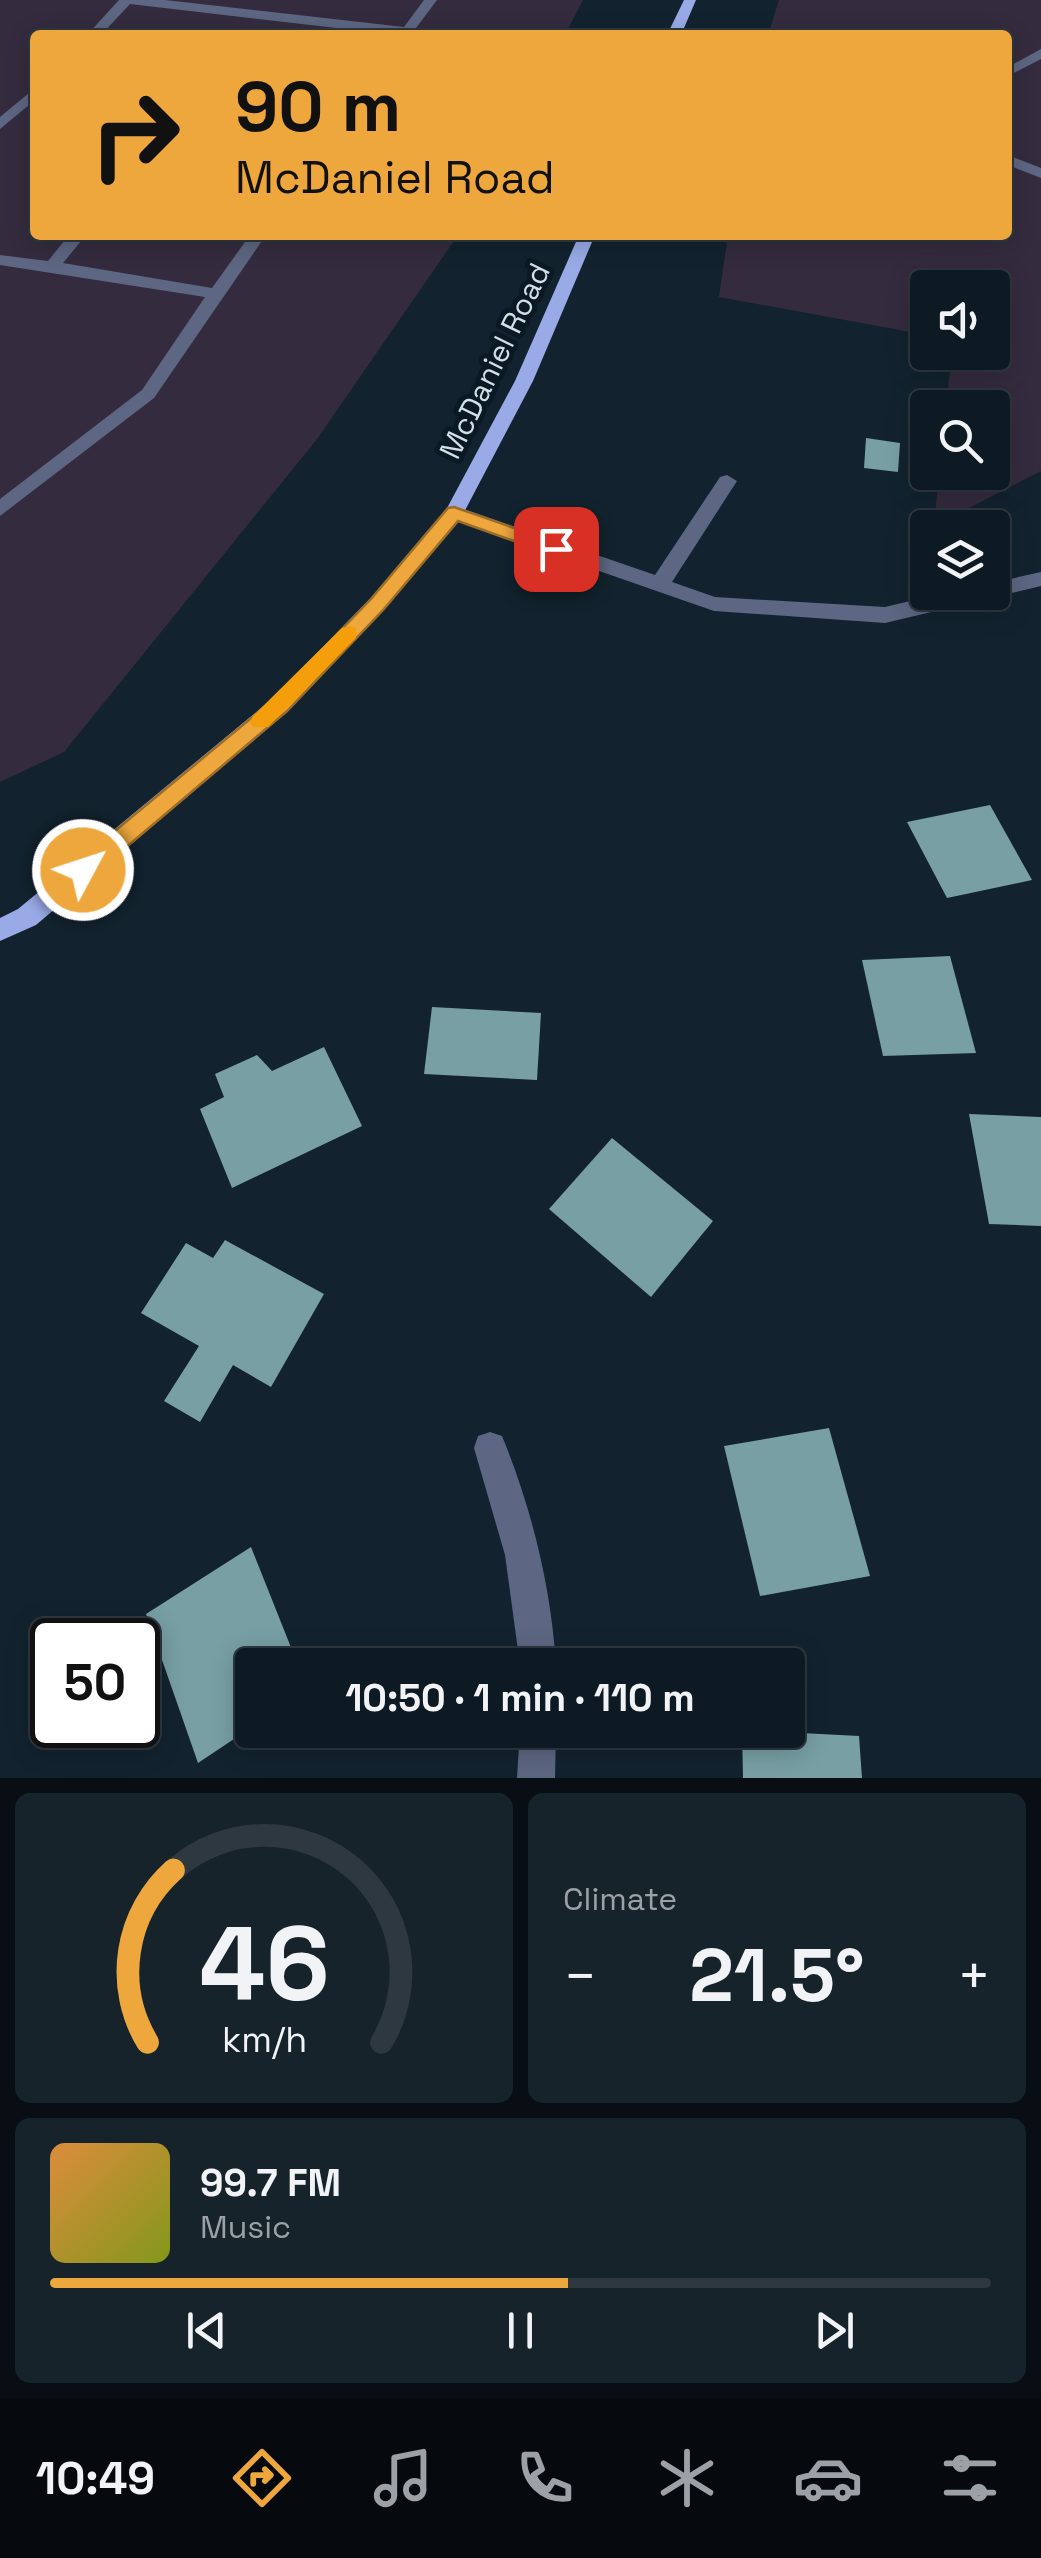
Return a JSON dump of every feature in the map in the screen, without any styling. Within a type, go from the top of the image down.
[{"type":"main road","points":[[676,30],[690,0]]},
{"type":"main road","name":"McDaniel Road","points":[[0,930],[27,917],[280,706],[378,604],[454,513],[524,382],[585,240]]},
{"type":"street","points":[[99,30],[128,0],[259,20],[371,30]]},
{"type":"street","points":[[407,30],[432,0]]},
{"type":"street","points":[[1012,70],[1036,60]]},
{"type":"street","points":[[0,125],[30,97]]},
{"type":"street","points":[[1012,162],[1041,173]]},
{"type":"street","points":[[52,266],[74,240]]},
{"type":"street","points":[[0,509],[148,394],[254,240]]},
{"type":"street","points":[[0,260],[216,294]]},
{"type":"street","points":[[659,586],[727,481]]},
{"type":"street","name":"McDaniel Road","points":[[454,513],[714,604],[885,615],[910,609]]},
{"type":"street","points":[[1010,586],[1041,578]]},
{"type":"street","points":[[490,1448],[512,1511],[532,1606],[536,1648]]},
{"type":"street","points":[[536,1778],[537,1748]]},
{"type":"shaded area","points":[[0,0],[583,0],[568,30],[30,30],[30,240],[455,240],[317,439],[64,752],[0,782]]},
{"type":"shaded area","points":[[779,0],[1041,0],[1041,471],[1010,487],[1010,390],[948,390],[950,370],[1010,370],[1010,270],[910,270],[910,332],[719,297],[727,240],[1012,240],[1012,30],[770,30]]},
{"type":"shaded area","points":[[937,490],[1004,490],[965,510],[936,510]]},
{"type":"building","points":[[866,438],[900,443],[898,472],[864,468]]},
{"type":"building","points":[[990,805],[1032,880],[947,898],[907,822]]},
{"type":"building","points":[[950,956],[976,1053],[883,1056],[862,960]]},
{"type":"building","points":[[432,1007],[541,1013],[537,1080],[424,1074]]},
{"type":"building","points":[[324,1047],[362,1126],[232,1188],[200,1109],[224,1097],[215,1074],[257,1055],[272,1071]]},
{"type":"building","points":[[969,1114],[1041,1117],[1041,1226],[989,1224]]},
{"type":"building","points":[[612,1138],[713,1221],[651,1297],[549,1209]]},
{"type":"building","points":[[225,1240],[324,1294],[271,1387],[233,1365],[200,1422],[164,1401],[199,1346],[141,1313],[186,1243],[213,1258]]},
{"type":"building","points":[[829,1428],[870,1576],[760,1596],[724,1446]]},
{"type":"building","points":[[251,1547],[291,1648],[235,1648],[235,1738],[198,1763],[160,1654],[160,1618],[147,1618],[146,1614]]},
{"type":"building","points":[[805,1733],[859,1736],[862,1778],[743,1778],[742,1748],[805,1748]]},
{"type":"slow traffic","points":[[261,722],[349,633]]},
{"type":"route","points":[[83,870],[280,706],[378,604],[454,513],[556,549]]}]
